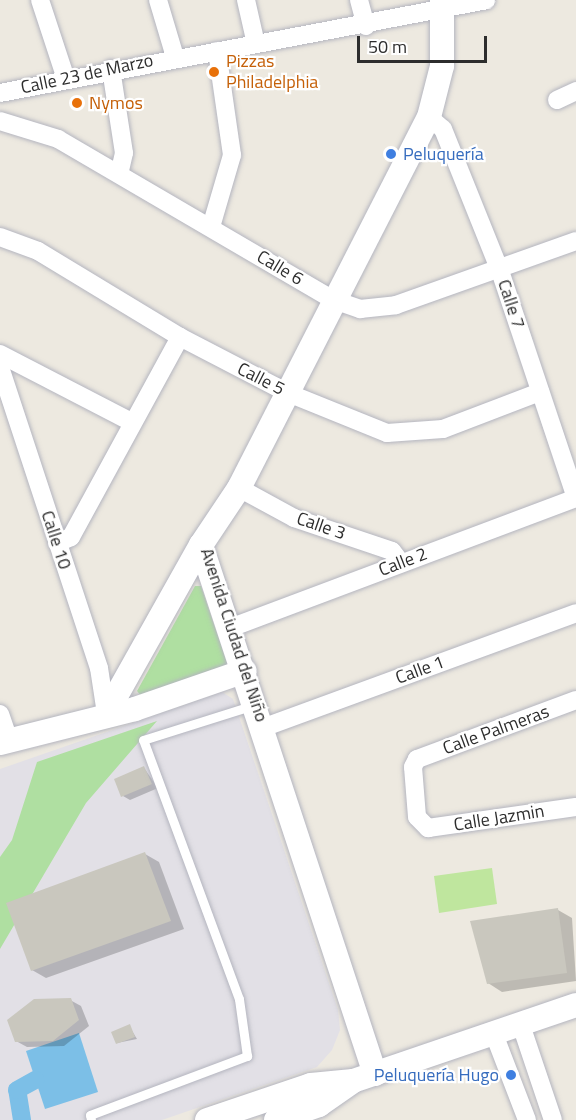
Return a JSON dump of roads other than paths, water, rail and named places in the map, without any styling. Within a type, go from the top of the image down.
[{"type":"main road","name":"Avenida Ciudad del Niño","points":[[364,1077],[261,715],[201,546],[239,488],[429,117],[442,66],[441,6]]},
{"type":"main road","points":[[106,714],[201,546]]},
{"type":"main road","points":[[4,742],[106,714],[245,671]]},
{"type":"main road","points":[[208,1120],[311,1085],[364,1077],[494,1035],[576,1005]]},
{"type":"main road","points":[[276,1120],[319,1106],[364,1077]]},
{"type":"street","points":[[40,0],[66,76]]},
{"type":"street","points":[[158,0],[175,57]]},
{"type":"street","points":[[246,0],[256,44]]},
{"type":"street","points":[[359,0],[366,26]]},
{"type":"street","name":"Calle 23 de Marzo","points":[[0,93],[66,76],[366,26],[441,6],[486,0]]},
{"type":"street","points":[[211,227],[232,155],[217,51]]},
{"type":"street","points":[[111,69],[124,153],[120,171]]},
{"type":"street","points":[[557,100],[576,91]]},
{"type":"street","name":"Calle 7","points":[[429,117],[443,129],[499,268],[576,498]]},
{"type":"street","name":"Calle 6","points":[[0,121],[58,139],[120,171],[334,300],[378,309],[576,241]]},
{"type":"street","name":"Calle 5","points":[[0,237],[38,251],[180,337],[344,420],[410,435],[466,423],[540,392]]},
{"type":"street","points":[[57,543],[71,537],[131,422],[180,337]]},
{"type":"street","points":[[0,354],[131,422]]},
{"type":"street","name":"Calle 10","points":[[0,367],[99,668],[106,714]]},
{"type":"street","name":"Calle 3","points":[[239,488],[294,518],[392,551],[401,563]]},
{"type":"street","name":"Calle 2","points":[[230,628],[576,498]]},
{"type":"street","name":"Calle 1","points":[[261,715],[576,613]]},
{"type":"street","name":"Calle Palmeras","points":[[423,826],[417,817],[417,759],[576,700]]},
{"type":"street","points":[[0,714],[4,742]]},
{"type":"street","name":"Calle Jazmin","points":[[423,826],[576,807]]},
{"type":"street","points":[[521,1025],[554,1120]]},
{"type":"street","points":[[494,1035],[527,1120]]},
{"type":"lane","points":[[92,1120],[90,1115],[247,1056],[239,999],[143,740],[261,715]]},
{"type":"water","points":[[79,1033],[98,1092],[45,1109],[26,1051]]},
{"type":"waterway","points":[[22,1120],[17,1090],[35,1080]]},
{"type":"place","name":"Pizzas Philadelphia","points":[[214,72]]},
{"type":"place","name":"Nymos","points":[[77,103]]},
{"type":"place","name":"Peluquería","points":[[391,154]]},
{"type":"place","name":"Peluquería Hugo","points":[[511,1075]]}]
